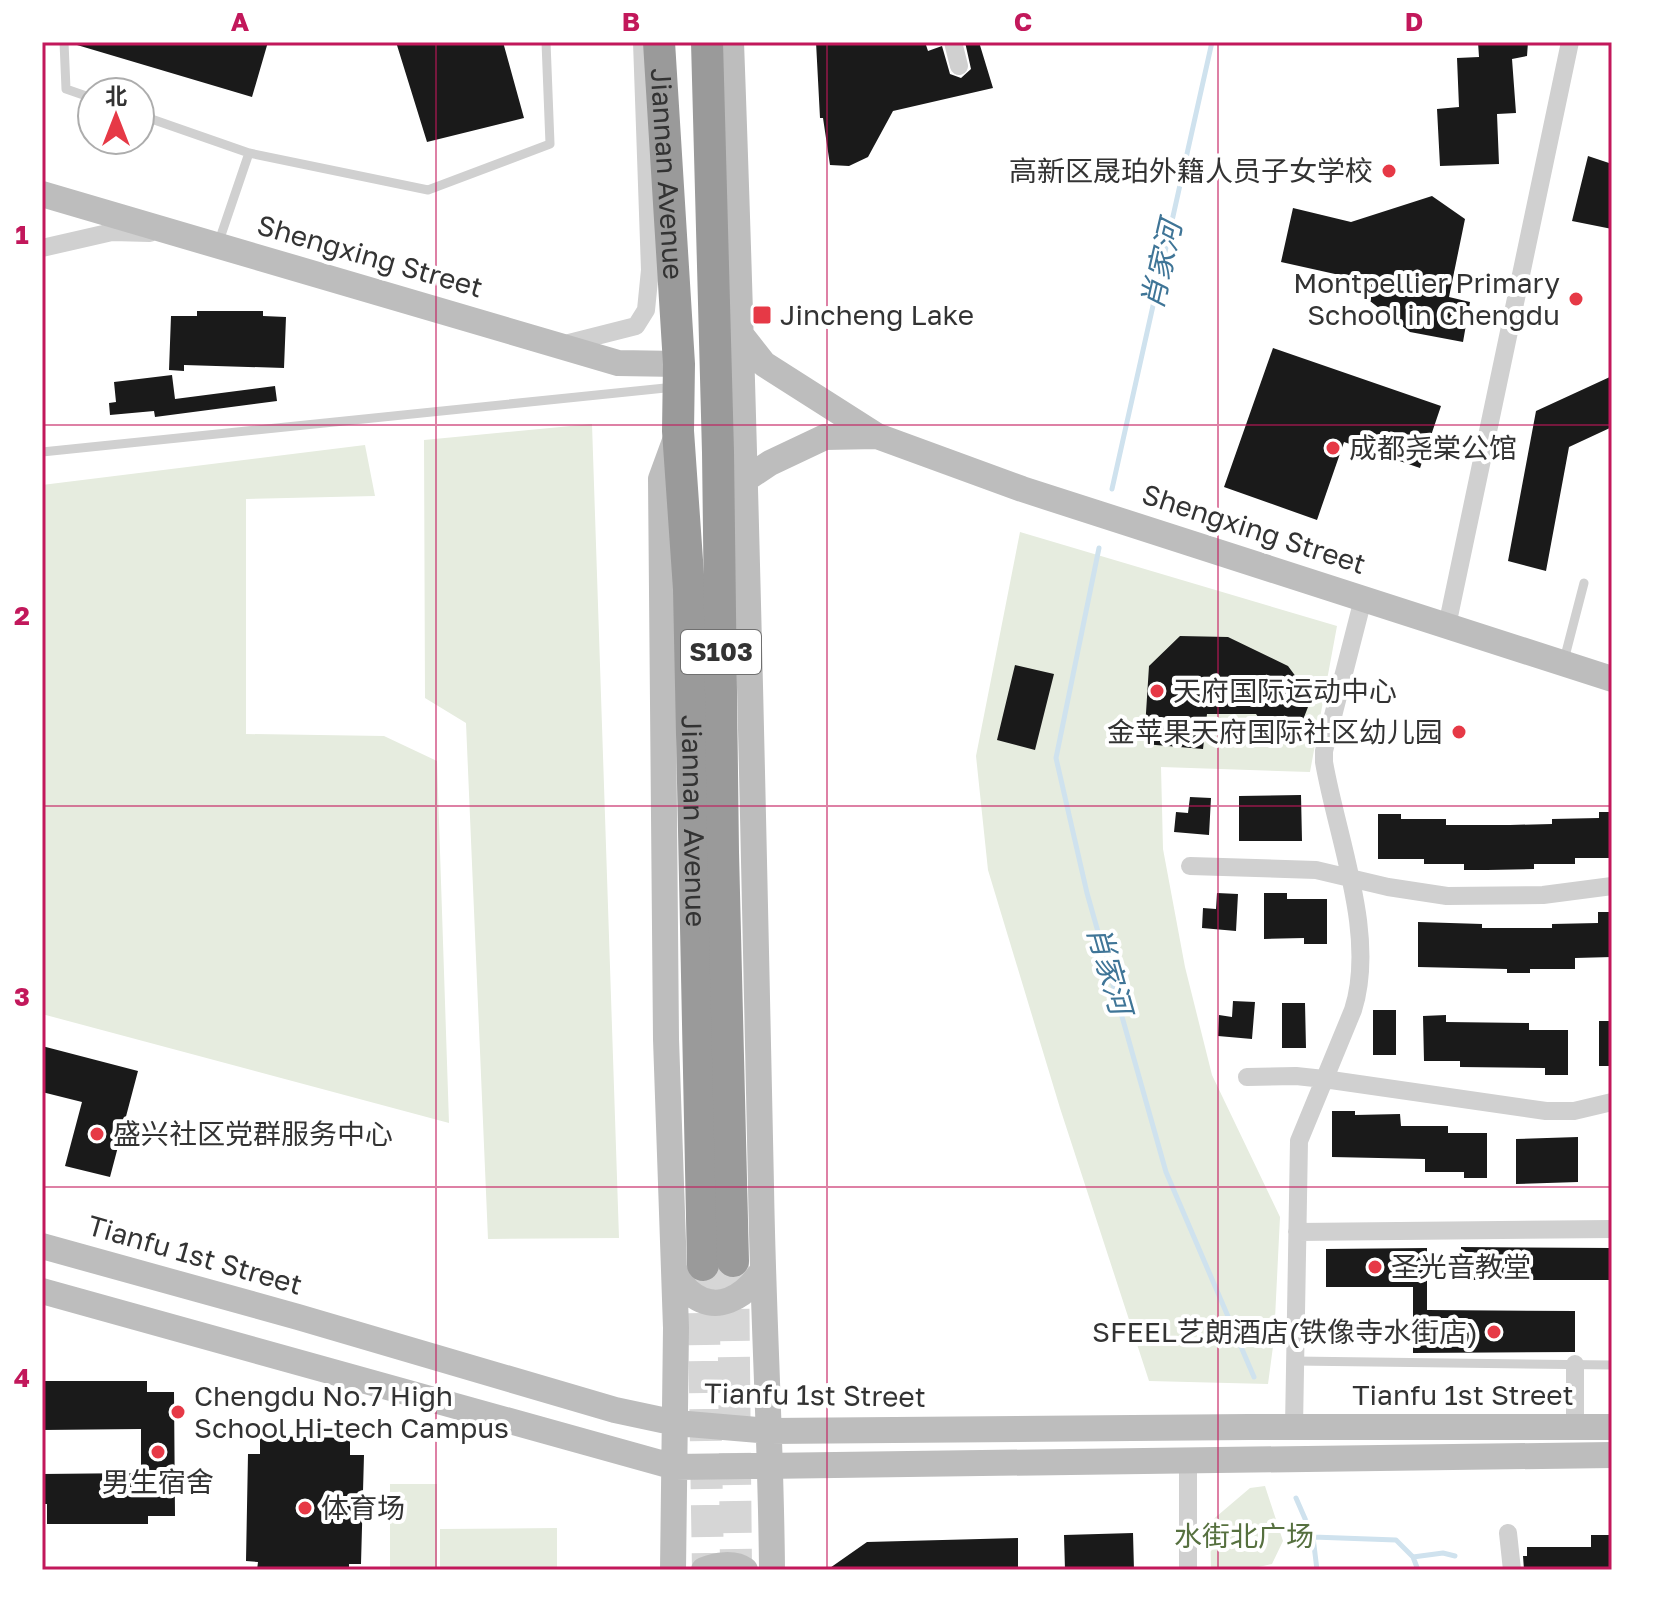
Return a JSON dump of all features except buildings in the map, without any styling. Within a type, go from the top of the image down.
[{"type":"highway","name":"Jiannan Avenue","points":[[659,42],[679,375],[678,431],[689,589],[718,1267]]},
{"type":"highway","name":"Jiannan Avenue","points":[[707,42],[717,421],[723,852],[718,1267]]},
{"type":"main road","points":[[673,1570],[676,1423],[718,1267],[746,479],[731,42]]},
{"type":"main road","points":[[42,194],[185,236]]},
{"type":"main road","name":"Shengxing Street","points":[[185,236],[618,363],[679,375]]},
{"type":"main road","points":[[742,336],[764,364],[877,436]]},
{"type":"main road","name":"Shengxing Street","points":[[877,436],[1022,489],[1612,679]]},
{"type":"main road","points":[[746,479],[770,463],[825,437],[877,436]]},
{"type":"main road","name":"Tianfu 1st Street","points":[[42,1246],[615,1410],[676,1423],[770,1431],[1612,1427]]},
{"type":"main road","points":[[718,1267],[770,1431],[772,1570]]},
{"type":"main road","points":[[42,1291],[675,1467],[1612,1455]]},
{"type":"main road","points":[[704,1570],[715,1565],[740,1566],[745,1570]]},
{"type":"street","points":[[561,345],[636,326],[646,310],[650,270],[642,42]]},
{"type":"street","points":[[953,42],[959,66]]},
{"type":"street","points":[[1447,626],[1570,42]]},
{"type":"street","name":"Shengxing Street","points":[[42,248],[112,232],[185,236]]},
{"type":"street","points":[[1294,1427],[1299,1141],[1359,991],[1362,964],[1358,925],[1327,779],[1324,751],[1363,599]]},
{"type":"street","points":[[1190,866],[1316,870],[1388,887],[1447,896],[1543,895],[1612,886]]},
{"type":"street","points":[[1247,1077],[1324,1079],[1546,1111],[1574,1111],[1612,1102]]},
{"type":"street","points":[[1297,1232],[1612,1229]]},
{"type":"street","points":[[1575,1364],[1575,1427]]},
{"type":"street","points":[[1188,1460],[1188,1570]]},
{"type":"street","points":[[1508,1533],[1512,1570]]},
{"type":"lane","points":[[64,42],[66,89],[76,92]]},
{"type":"lane","points":[[156,121],[249,153],[428,190],[550,144],[546,42]]},
{"type":"lane","points":[[218,244],[249,153]]},
{"type":"lane","points":[[42,452],[679,375]]},
{"type":"lane","points":[[1563,663],[1584,583]]},
{"type":"lane","points":[[1295,1361],[1612,1365]]},
{"type":"green space","points":[[592,424],[619,1238],[488,1239],[466,723],[425,698],[424,440]]},
{"type":"green space","points":[[365,445],[375,496],[246,499],[246,734],[384,736],[437,761],[449,1123],[42,1014],[42,485]]},
{"type":"green space","points":[[1020,532],[1337,626],[1310,772],[1161,767],[1163,849],[1185,967],[1212,1075],[1280,1217],[1274,1339],[1268,1384],[1149,1381],[1060,1108],[988,870],[976,756]]},
{"type":"green space","points":[[390,1484],[437,1484],[437,1570],[390,1570]]},
{"type":"green space","name":"水街北广场","points":[[1265,1486],[1283,1541],[1272,1564],[1245,1570],[1211,1570],[1210,1522],[1250,1488]]},
{"type":"green space","points":[[557,1528],[557,1570],[440,1570],[440,1529]]},
{"type":"waterway","name":"肖家河","points":[[1112,489],[1212,42]]},
{"type":"waterway","name":"肖家河","points":[[1099,548],[1056,758],[1087,893],[1166,1172],[1254,1377]]},
{"type":"waterway","name":"肖家河","points":[[1296,1498],[1313,1537],[1317,1570]]},
{"type":"waterway","points":[[1313,1537],[1396,1540],[1413,1557],[1418,1570]]},
{"type":"waterway","points":[[1413,1557],[1443,1553],[1455,1556]]},
{"type":"tunnel","points":[[733,1261],[736,1570]]},
{"type":"tunnel","points":[[703,1265],[708,1570]]},
{"type":"place","name":"高新区晟珀外籍人员子女学校","points":[[1389,171]]},
{"type":"place","name":"Montpellier Primary School in Chengdu","points":[[1576,299]]},
{"type":"place","name":"Jincheng Lake","points":[[762,315]]},
{"type":"place","name":"成都尧棠公馆","points":[[1333,448]]},
{"type":"place","name":"天府国际运动中心","points":[[1157,691]]},
{"type":"place","name":"金苹果天府国际社区幼儿园","points":[[1459,732]]},
{"type":"place","name":"盛兴社区党群服务中心","points":[[97,1134]]},
{"type":"place","name":"圣光音教堂","points":[[1375,1267]]},
{"type":"place","name":"SFEEL艺朗酒店(铁像寺水街店)","points":[[1494,1332]]},
{"type":"place","name":"Chengdu No.7 High School Hi-tech Campus","points":[[178,1412]]},
{"type":"place","name":"男生宿舍","points":[[158,1452]]},
{"type":"place","name":"体育场","points":[[305,1508]]}]
